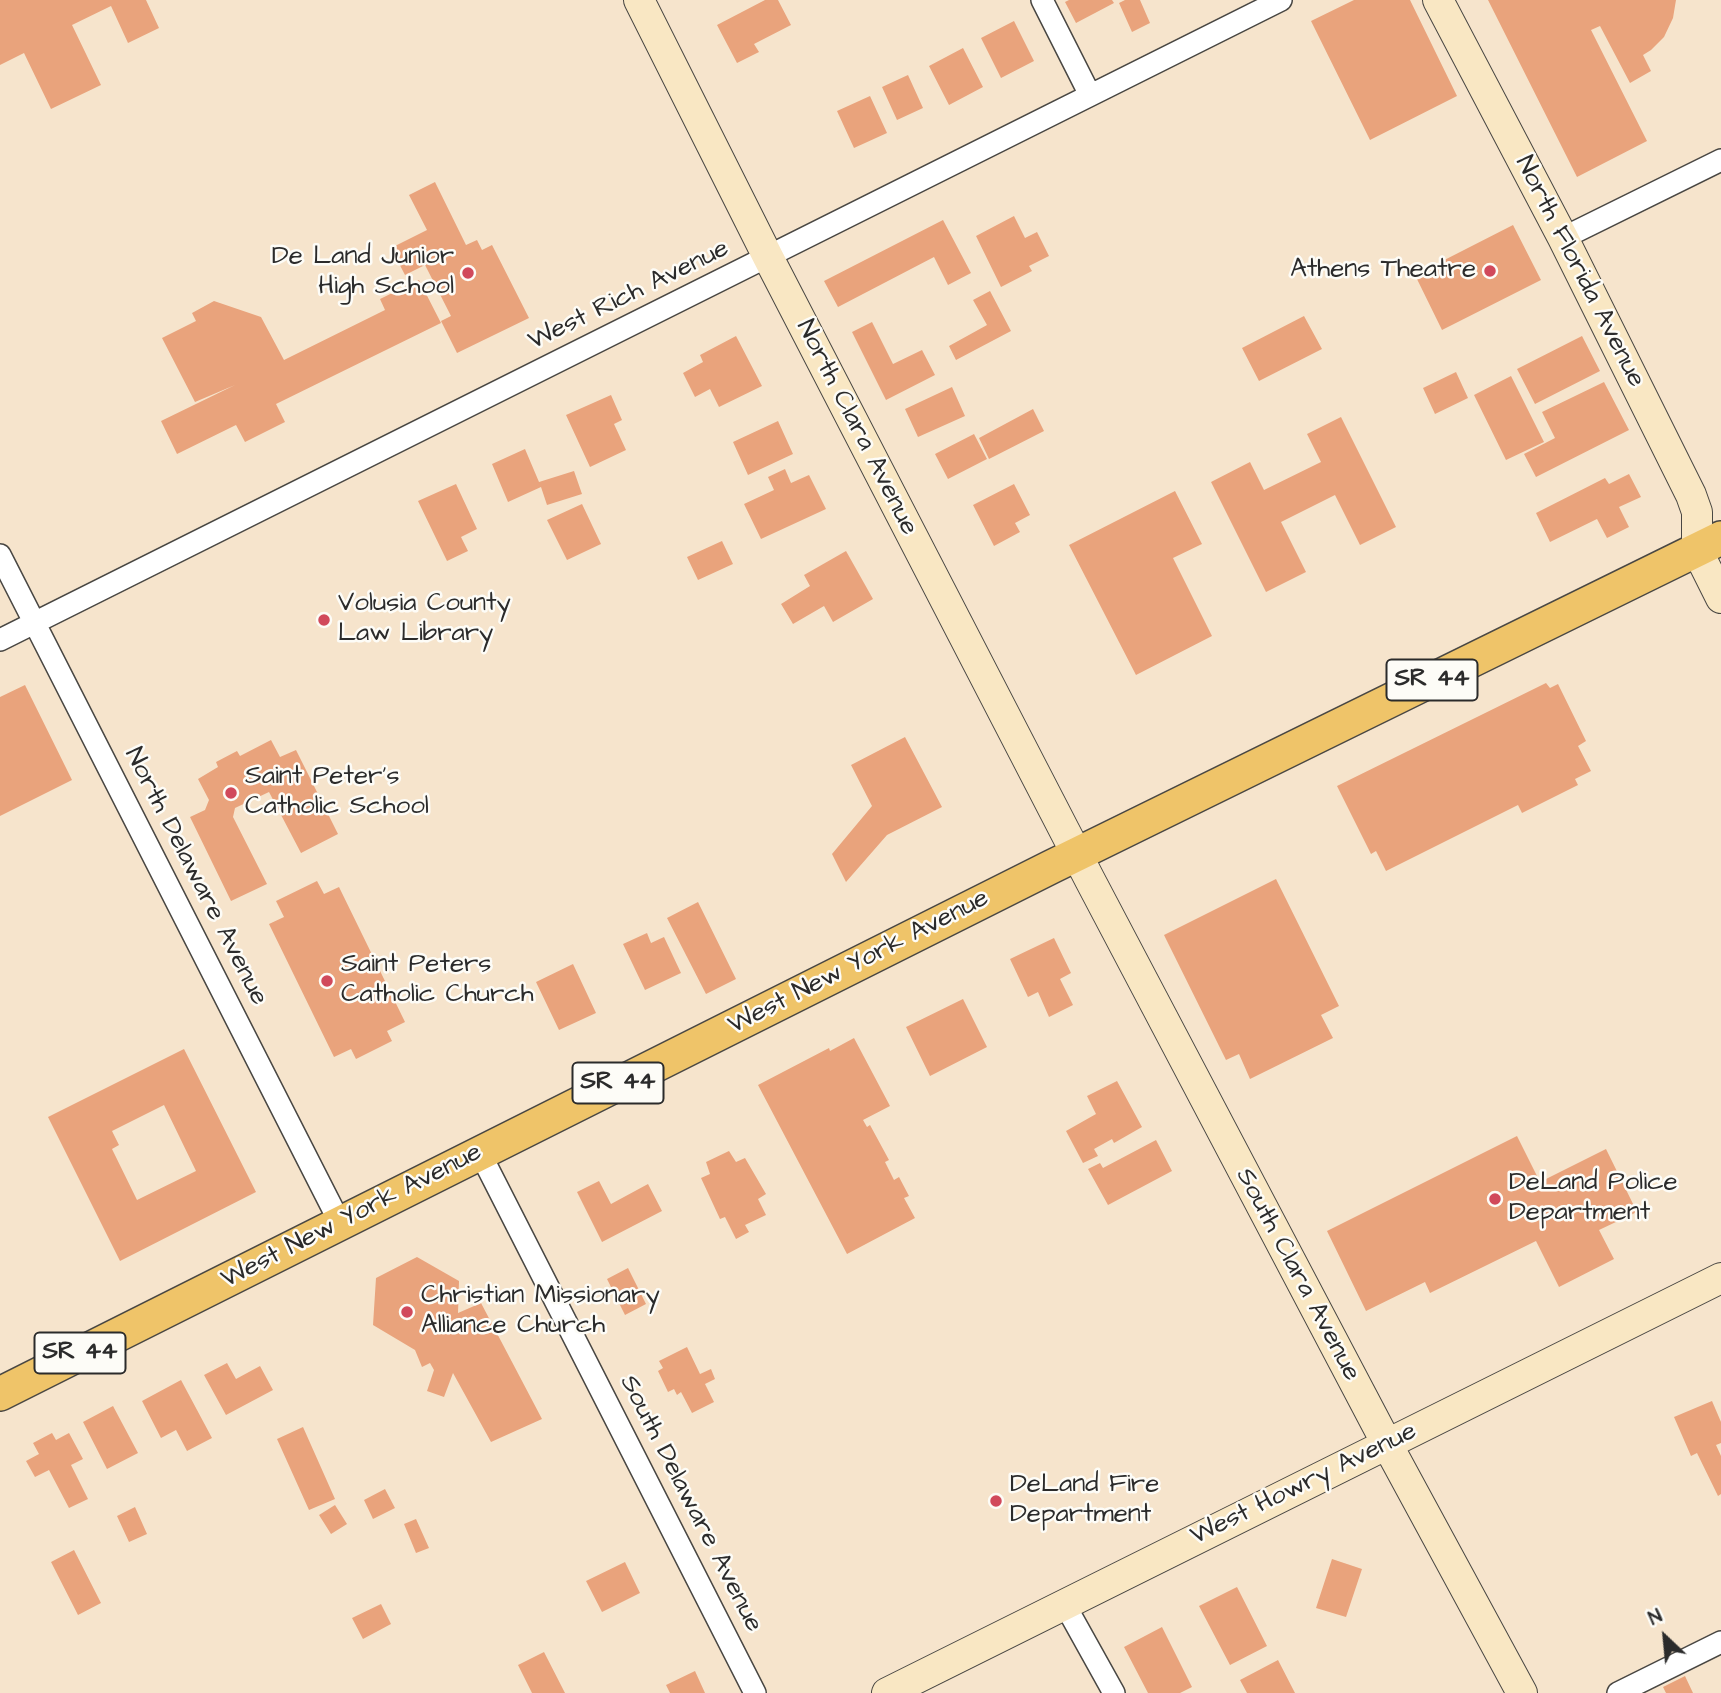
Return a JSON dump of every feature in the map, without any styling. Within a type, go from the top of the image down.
[{"type":"main road","name":"West New York Avenue","points":[[0,1394],[1077,855],[1709,544]]},
{"type":"street","name":"North Clara Avenue","points":[[639,0],[768,257],[1077,855]]},
{"type":"street","points":[[1042,0],[1090,94]]},
{"type":"street","name":"West Rich Avenue","points":[[0,640],[1281,0]]},
{"type":"street","name":"North Florida Avenue","points":[[1438,0],[1563,238],[1691,495],[1709,544]]},
{"type":"street","points":[[1563,238],[1721,160]]},
{"type":"street","points":[[1709,544],[1721,598]]},
{"type":"street","name":"North Delaware Avenue","points":[[0,555],[340,1223]]},
{"type":"street","name":"South Clara Avenue","points":[[1077,855],[1387,1444],[1522,1693]]},
{"type":"street","name":"South Delaware Avenue","points":[[480,1153],[755,1693]]},
{"type":"street","name":"West Howry Avenue","points":[[887,1693],[1721,1278]]},
{"type":"street","points":[[1065,1605],[1114,1693]]},
{"type":"street","points":[[1619,1693],[1721,1642]]},
{"type":"building","points":[[0,0],[146,0],[159,28],[128,43],[111,6],[72,25],[101,85],[51,109],[24,53],[0,65]]},
{"type":"building","points":[[765,0],[778,0],[791,25],[754,44],[759,52],[737,63],[717,25]]},
{"type":"building","points":[[1112,0],[1114,3],[1076,23],[1065,2]]},
{"type":"building","points":[[1125,0],[1140,0],[1150,23],[1132,32],[1119,3]]},
{"type":"building","points":[[1354,0],[1410,0],[1457,96],[1370,140],[1311,21]]},
{"type":"building","points":[[1488,0],[1676,0],[1673,18],[1664,37],[1643,55],[1651,71],[1630,83],[1600,26],[1591,30],[1647,141],[1577,177]]},
{"type":"building","points":[[1014,21],[1034,61],[1001,78],[981,38]]},
{"type":"building","points":[[963,48],[983,87],[949,105],[929,66]]},
{"type":"building","points":[[908,75],[923,108],[897,120],[882,87]]},
{"type":"building","points":[[870,96],[887,133],[854,148],[837,111]]},
{"type":"building","points":[[435,182],[466,245],[477,240],[482,250],[492,245],[529,318],[457,353],[441,321],[451,316],[425,265],[405,275],[391,248],[427,230],[409,195]]},
{"type":"building","points":[[1014,216],[1025,238],[1037,232],[1049,256],[1029,266],[1032,271],[1001,287],[976,236]]},
{"type":"building","points":[[943,220],[971,273],[948,285],[934,257],[838,307],[824,281]]},
{"type":"building","name":"Athens Theatre","points":[[1513,225],[1541,280],[1442,330],[1415,275]]},
{"type":"building","points":[[419,280],[441,323],[276,404],[285,422],[245,442],[236,425],[177,454],[161,421],[235,385],[195,402],[162,338],[196,321],[192,313],[214,301],[261,317],[284,360],[385,310],[380,299]]},
{"type":"building","points":[[990,291],[1011,331],[956,360],[949,346],[987,325],[973,300]]},
{"type":"building","points":[[1304,316],[1322,349],[1259,381],[1242,348]]},
{"type":"building","points":[[872,322],[893,364],[922,350],[935,375],[886,400],[852,332]]},
{"type":"building","points":[[736,336],[762,386],[719,407],[710,389],[695,397],[683,373],[703,362],[700,355]]},
{"type":"building","points":[[1582,336],[1600,371],[1535,404],[1517,369]]},
{"type":"building","points":[[1456,372],[1468,398],[1435,414],[1423,388]]},
{"type":"building","points":[[1511,376],[1544,442],[1506,460],[1474,395]]},
{"type":"building","points":[[1604,382],[1629,430],[1536,477],[1524,454],[1555,438],[1542,412]]},
{"type":"building","points":[[952,387],[965,416],[918,437],[905,409]]},
{"type":"building","points":[[611,395],[622,420],[614,424],[626,450],[590,467],[566,415]]},
{"type":"building","points":[[1033,409],[1044,431],[989,459],[979,438]]},
{"type":"building","points":[[1341,417],[1396,527],[1360,545],[1335,495],[1281,522],[1306,572],[1266,592],[1211,482],[1250,462],[1264,490],[1321,462],[1307,434]]},
{"type":"building","points":[[778,421],[793,454],[748,475],[733,442]]},
{"type":"building","points":[[974,434],[987,459],[948,479],[935,454]]},
{"type":"building","points":[[525,449],[539,482],[574,471],[582,494],[547,505],[541,487],[508,502],[492,464]]},
{"type":"building","points":[[785,469],[791,483],[809,475],[826,509],[761,539],[744,504],[774,490],[768,477]]},
{"type":"building","points":[[1629,474],[1641,497],[1619,507],[1629,527],[1607,538],[1597,519],[1550,542],[1536,513],[1605,478],[1609,484]]},
{"type":"building","points":[[456,484],[477,529],[461,537],[468,551],[447,561],[418,501]]},
{"type":"building","points":[[1014,484],[1030,515],[1015,523],[1020,532],[994,546],[973,505]]},
{"type":"building","points":[[1175,491],[1202,544],[1173,558],[1212,636],[1136,675],[1069,545]]},
{"type":"building","points":[[582,504],[601,544],[567,560],[547,520]]},
{"type":"building","points":[[722,541],[733,564],[698,580],[687,557]]},
{"type":"building","points":[[846,551],[873,599],[833,622],[824,606],[793,624],[781,604],[810,586],[804,575]]},
{"type":"building","points":[[1546,683],[1550,688],[1558,684],[1586,741],[1578,746],[1591,771],[1575,779],[1578,785],[1522,813],[1518,805],[1386,871],[1376,851],[1371,854],[1337,786]]},
{"type":"building","points":[[25,685],[72,780],[0,816],[0,697]]},
{"type":"building","points":[[905,737],[942,807],[887,835],[846,882],[832,854],[872,806],[851,765]]},
{"type":"building","points":[[271,740],[280,757],[296,750],[338,834],[301,853],[269,792],[235,808],[233,817],[267,884],[231,901],[190,817],[205,810],[209,800],[198,779],[218,767],[216,762],[237,751],[240,756]]},
{"type":"building","points":[[1276,879],[1339,1006],[1321,1015],[1333,1038],[1250,1079],[1239,1054],[1226,1060],[1164,935]]},
{"type":"building","points":[[317,881],[324,894],[339,887],[405,1022],[387,1031],[392,1041],[356,1059],[351,1049],[334,1057],[269,924],[284,917],[276,901]]},
{"type":"building","points":[[698,902],[736,979],[706,994],[667,918]]},
{"type":"building","points":[[647,933],[651,943],[664,937],[681,973],[645,990],[623,944]]},
{"type":"building","points":[[1054,938],[1071,973],[1060,979],[1073,1005],[1049,1017],[1038,992],[1028,997],[1010,959]]},
{"type":"building","points":[[573,964],[596,1013],[559,1030],[536,982]]},
{"type":"building","points":[[963,999],[987,1047],[930,1076],[906,1027]]},
{"type":"building","points":[[854,1038],[890,1106],[863,1120],[867,1127],[870,1125],[889,1160],[885,1162],[894,1180],[899,1177],[909,1196],[904,1198],[915,1218],[847,1254],[758,1085]]},
{"type":"building","points":[[184,1049],[256,1192],[120,1261],[48,1117]],"holes":[[[164,1105],[196,1171],[137,1200],[112,1149],[119,1145],[112,1131]]]},
{"type":"building","points":[[1117,1081],[1142,1127],[1114,1143],[1112,1139],[1094,1149],[1098,1156],[1083,1163],[1066,1131],[1096,1114],[1087,1096]]},
{"type":"building","points":[[1517,1136],[1540,1182],[1606,1149],[1637,1212],[1599,1230],[1614,1259],[1559,1287],[1536,1241],[1430,1293],[1425,1282],[1366,1311],[1327,1231]]},
{"type":"building","points":[[1156,1140],[1172,1171],[1108,1205],[1088,1169],[1100,1163],[1103,1168]]},
{"type":"building","points":[[729,1151],[736,1162],[745,1158],[766,1194],[758,1199],[766,1215],[745,1225],[749,1232],[736,1239],[725,1217],[720,1219],[701,1178],[710,1174],[706,1162]]},
{"type":"building","points":[[599,1181],[611,1204],[648,1184],[662,1211],[602,1242],[577,1192]]},
{"type":"building","points":[[417,1257],[459,1281],[458,1313],[481,1303],[542,1419],[491,1442],[453,1373],[444,1397],[427,1391],[434,1370],[430,1363],[422,1367],[415,1350],[373,1325],[376,1278]]},
{"type":"building","points":[[628,1268],[646,1304],[625,1315],[607,1279]]},
{"type":"building","points":[[687,1347],[700,1374],[711,1369],[715,1379],[705,1384],[714,1402],[692,1413],[681,1392],[677,1395],[674,1389],[668,1392],[658,1371],[663,1368],[659,1361]]},
{"type":"building","points":[[227,1363],[236,1379],[260,1366],[273,1390],[226,1415],[204,1375]]},
{"type":"building","points":[[181,1380],[212,1438],[187,1451],[176,1430],[161,1438],[142,1401]]},
{"type":"building","points":[[1712,1401],[1721,1422],[1721,1443],[1716,1445],[1721,1456],[1721,1494],[1718,1496],[1697,1453],[1691,1456],[1674,1417]]},
{"type":"building","points":[[113,1406],[138,1453],[107,1469],[83,1422]]},
{"type":"building","points":[[303,1427],[335,1499],[309,1510],[277,1439]]},
{"type":"building","points":[[52,1433],[56,1440],[69,1433],[83,1459],[71,1465],[88,1499],[69,1508],[49,1470],[35,1477],[26,1461],[39,1454],[33,1443]]},
{"type":"building","points":[[385,1489],[395,1508],[373,1519],[364,1500]]},
{"type":"building","points":[[335,1505],[347,1524],[331,1534],[319,1515]]},
{"type":"building","points":[[135,1507],[147,1534],[129,1542],[117,1516]]},
{"type":"building","points":[[416,1519],[429,1548],[416,1553],[404,1524]]},
{"type":"building","points":[[74,1550],[101,1603],[78,1615],[51,1562]]},
{"type":"building","points":[[1332,1559],[1362,1569],[1346,1617],[1316,1608]]},
{"type":"building","points":[[625,1562],[640,1593],[602,1612],[586,1581]]},
{"type":"building","points":[[1237,1587],[1267,1646],[1230,1665],[1199,1606]]},
{"type":"building","points":[[381,1604],[391,1624],[363,1639],[352,1618]]},
{"type":"building","points":[[1162,1627],[1192,1687],[1180,1693],[1148,1693],[1124,1647]]},
{"type":"building","points":[[544,1652],[565,1693],[532,1693],[518,1665]]},
{"type":"building","points":[[1278,1660],[1295,1693],[1247,1693],[1240,1680]]},
{"type":"building","points":[[695,1671],[705,1693],[670,1693],[666,1685]]},
{"type":"building","points":[[1685,1676],[1693,1693],[1666,1693],[1663,1687]]},
{"type":"place","name":"Athens Theatre","points":[[1490,271]]},
{"type":"place","name":"De Land Junior High School","points":[[468,273]]},
{"type":"place","name":"Volusia County Law Library","points":[[324,620]]},
{"type":"place","name":"Saint Peter's Catholic School","points":[[231,793]]},
{"type":"place","name":"Saint Peters Catholic Church","points":[[327,981]]},
{"type":"place","name":"DeLand Police Department","points":[[1495,1199]]},
{"type":"place","name":"Christian Missionary Alliance Church","points":[[407,1312]]},
{"type":"place","name":"DeLand Fire Department","points":[[996,1501]]}]
